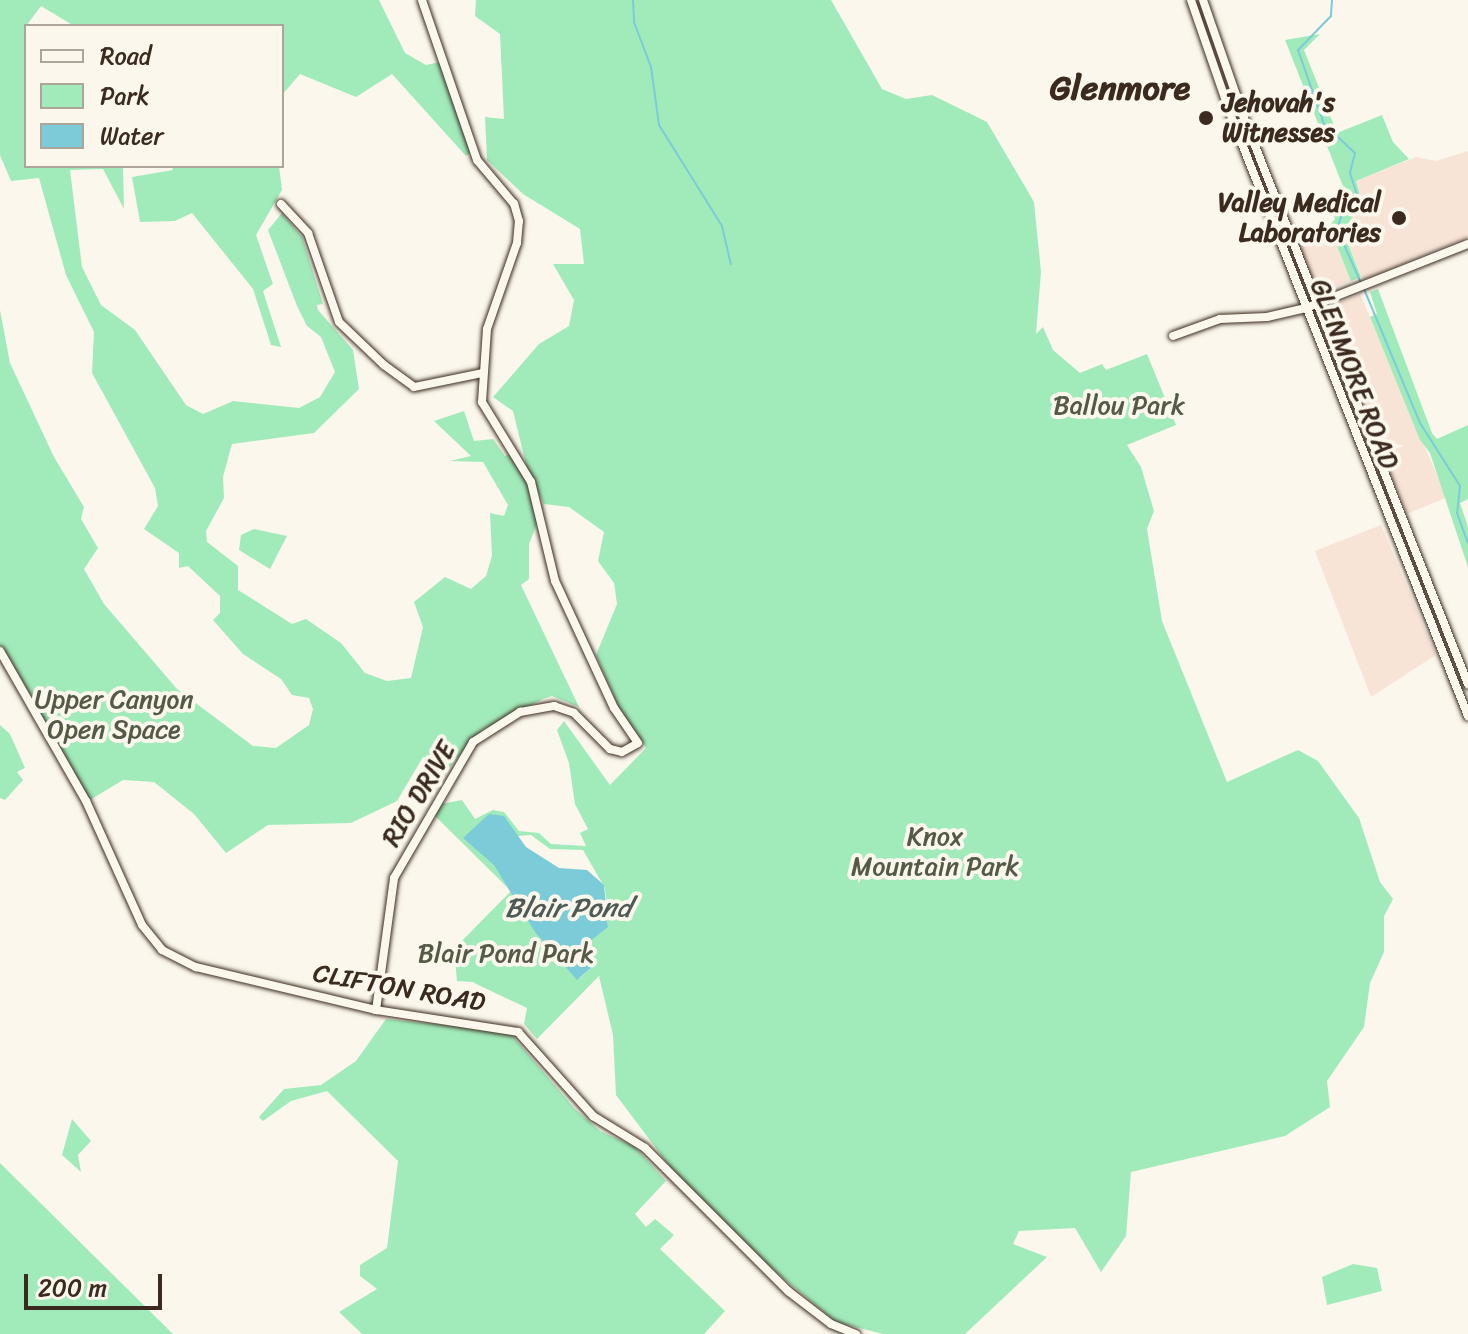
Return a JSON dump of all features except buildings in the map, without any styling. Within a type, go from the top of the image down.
[{"type":"street","points":[[281,204],[308,233],[339,322],[384,365],[414,387],[482,373],[487,329],[517,243],[519,221],[514,204],[477,160],[422,0]]},
{"type":"street","name":"GLENMORE ROAD","points":[[1191,0],[1306,308],[1468,716]]},
{"type":"street","name":"GLENMORE ROAD","points":[[1203,0],[1317,303],[1468,684]]},
{"type":"street","points":[[1173,336],[1220,319],[1267,317],[1306,308],[1468,244]]},
{"type":"street","name":"RIO DRIVE","points":[[376,1010],[394,878],[473,742],[520,712],[554,706],[574,713],[610,749],[622,752],[638,743],[614,708],[555,581],[531,482],[489,419],[479,389],[482,373]]},
{"type":"street","name":"CLIFTON ROAD","points":[[0,651],[86,801],[142,925],[162,950],[196,967],[376,1010],[518,1032],[593,1116],[645,1148],[788,1291],[831,1324],[856,1334]]},
{"type":"shaded area","points":[[1468,151],[1468,237],[1363,280],[1343,231],[1362,203],[1356,181],[1416,157],[1436,161]]},
{"type":"shaded area","points":[[1329,226],[1351,281],[1317,295],[1295,240]]},
{"type":"shaded area","points":[[1360,294],[1446,497],[1408,514],[1321,310]]},
{"type":"shaded area","points":[[1381,525],[1436,655],[1371,697],[1315,551]]},
{"type":"green space","name":"Upper Canyon Open Space","points":[[0,0],[379,0],[405,53],[426,65],[440,62],[472,151],[466,156],[392,74],[356,97],[300,74],[284,93],[284,24],[71,24],[41,6],[28,24],[24,24],[24,168],[123,168],[124,209],[103,169],[70,170],[82,267],[101,305],[135,330],[186,405],[203,414],[233,401],[299,408],[320,397],[335,372],[321,337],[307,326],[297,306],[268,230],[282,213],[302,237],[323,304],[317,305],[318,310],[353,350],[359,389],[314,433],[232,444],[223,477],[224,498],[206,531],[207,542],[238,566],[238,590],[292,624],[306,619],[341,643],[365,673],[387,681],[411,678],[423,627],[414,602],[445,577],[471,589],[486,576],[492,556],[490,513],[504,516],[508,505],[483,462],[450,461],[471,456],[434,421],[464,411],[474,441],[493,439],[505,456],[512,453],[519,461],[540,516],[529,544],[529,579],[521,585],[579,707],[552,696],[543,699],[482,730],[449,768],[423,757],[397,801],[351,823],[268,825],[226,853],[194,814],[154,782],[123,780],[90,800],[0,650],[0,310],[10,363],[54,457],[84,507],[81,519],[98,548],[84,569],[104,604],[177,689],[253,746],[276,748],[309,725],[313,709],[309,698],[292,695],[281,679],[243,654],[213,620],[220,613],[220,596],[188,566],[179,568],[179,553],[144,529],[158,506],[155,488],[92,373],[94,332],[66,275],[39,178],[11,181],[0,155]]},
{"type":"green space","points":[[476,0],[831,0],[882,89],[906,99],[932,95],[987,122],[1034,202],[1041,272],[1036,334],[1043,327],[1053,350],[1080,373],[1102,364],[1106,370],[1147,354],[1176,425],[1127,445],[1141,467],[1154,511],[1147,529],[1162,621],[1227,782],[1298,750],[1318,761],[1359,818],[1380,882],[1393,899],[1384,916],[1384,952],[1370,983],[1364,1027],[1327,1081],[1330,1107],[1285,1136],[1131,1172],[1126,1236],[1101,1272],[1075,1228],[1019,1231],[1013,1244],[1047,1257],[965,1334],[883,1334],[836,1322],[752,1252],[683,1184],[616,1095],[613,1035],[599,976],[537,1039],[524,1024],[527,1008],[472,982],[457,981],[454,949],[511,891],[434,815],[441,804],[462,800],[475,819],[493,810],[504,812],[519,831],[539,833],[551,844],[586,846],[580,833],[588,829],[575,804],[569,763],[557,730],[564,721],[610,785],[646,748],[621,712],[596,655],[617,604],[614,583],[598,561],[604,532],[569,507],[544,504],[527,468],[513,411],[493,397],[539,344],[569,326],[574,300],[553,264],[584,264],[580,229],[523,194],[487,160],[485,117],[504,119],[500,34],[475,16]],"holes":[[[531,835],[550,849],[583,850],[605,888],[608,925],[590,940],[592,967],[580,978],[553,942],[518,836]]]},
{"type":"green space","points":[[1320,34],[1304,50],[1337,133],[1382,115],[1393,142],[1409,159],[1356,181],[1362,203],[1343,231],[1361,277],[1351,281],[1329,226],[1335,219],[1330,207],[1348,199],[1285,40]]},
{"type":"green space","points":[[279,168],[282,190],[256,235],[273,284],[263,291],[281,347],[271,345],[253,289],[192,213],[175,221],[140,222],[132,177],[173,170]]},
{"type":"green space","points":[[1378,289],[1432,433],[1437,439],[1468,425],[1468,499],[1460,503],[1468,527],[1468,567],[1430,453],[1420,440],[1370,317],[1377,314],[1370,292]]},
{"type":"green space","points":[[254,529],[287,536],[270,569],[239,550],[241,535]]},
{"type":"green space","points":[[0,725],[10,734],[25,768],[17,772],[23,780],[5,800],[0,798]]},
{"type":"green space","points":[[386,1019],[509,1032],[575,1109],[600,1131],[635,1147],[666,1181],[635,1214],[646,1227],[655,1219],[674,1235],[660,1249],[725,1311],[704,1334],[362,1334],[339,1312],[377,1289],[360,1276],[360,1265],[387,1248],[398,1161],[327,1091],[291,1101],[263,1121],[259,1117],[284,1089],[321,1085],[356,1061]]},
{"type":"green space","points":[[72,1119],[91,1141],[78,1155],[81,1172],[62,1155]]},
{"type":"green space","points":[[0,1163],[173,1334],[0,1334]]},
{"type":"green space","points":[[1353,1264],[1377,1268],[1382,1291],[1327,1305],[1322,1277]]},
{"type":"water","name":"Blair Pond","points":[[489,814],[504,816],[526,847],[559,868],[587,870],[604,885],[608,927],[589,942],[592,967],[577,980],[535,932],[494,865],[463,838]]},
{"type":"waterway","points":[[633,0],[634,22],[651,67],[659,125],[722,226],[731,264]]},
{"type":"waterway","points":[[1332,0],[1331,16],[1298,50],[1324,124],[1355,153],[1350,173],[1359,201],[1341,217],[1337,229],[1361,283]]},
{"type":"waterway","points":[[1364,289],[1420,423],[1460,486],[1457,513],[1468,543]]},
{"type":"place","name":"Jehovah's Witnesses","points":[[1206,118]]},
{"type":"place","name":"Valley Medical Laboratories","points":[[1399,218]]},
{"type":"district","name":"Glenmore","points":[[1120,89]]},
{"type":"park label","name":"Ballou Park","points":[[1119,406]]},
{"type":"park label","name":"Knox Mountain Park","points":[[935,852]]},
{"type":"park label","name":"Blair Pond Park","points":[[506,954]]}]
